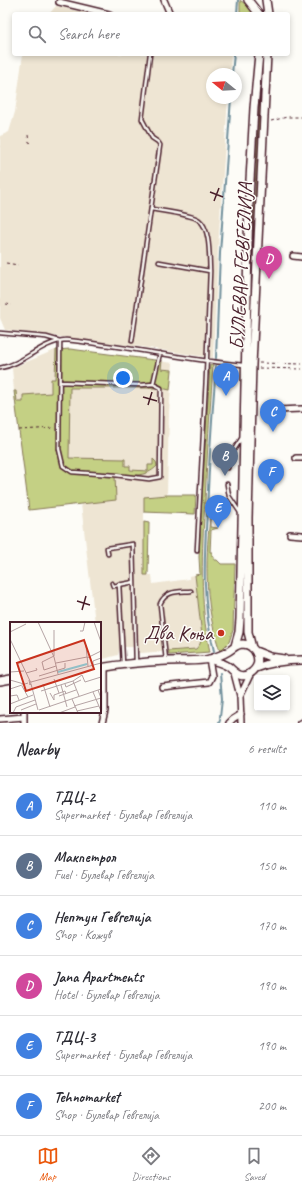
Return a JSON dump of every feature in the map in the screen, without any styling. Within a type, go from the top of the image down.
[{"type":"main road","points":[[248,0],[257,12]]},
{"type":"main road","points":[[263,12],[266,0]]},
{"type":"main road","points":[[266,0],[268,12]]},
{"type":"main road","name":"БУЛЕВАР ГЕВГЕЛИЈА","points":[[254,649],[248,632],[250,365],[249,198],[254,108],[259,56]]},
{"type":"main road","name":"БУЛЕВАР ГЕВГЕЛИЈА","points":[[235,646],[240,627],[243,437],[250,365],[267,56]]},
{"type":"main road","points":[[102,668],[166,661],[209,659],[229,652],[235,646],[244,644],[270,656],[290,660]]},
{"type":"main road","points":[[253,671],[258,660],[254,649]]},
{"type":"main road","points":[[228,667],[227,659],[229,652]]},
{"type":"main road","points":[[209,659],[228,667],[234,673],[242,676],[270,663],[302,660]]},
{"type":"main road","points":[[0,681],[10,679]]},
{"type":"street","points":[[164,0],[169,12]]},
{"type":"street","points":[[59,2],[101,12]]},
{"type":"street","points":[[293,256],[302,257]]},
{"type":"street","points":[[277,410],[302,409]]},
{"type":"street","points":[[296,458],[302,458]]},
{"type":"street","points":[[290,534],[302,535]]},
{"type":"street","points":[[162,687],[209,682],[212,676],[209,659]]},
{"type":"street","points":[[102,668],[105,711],[102,723]]},
{"type":"street","points":[[240,696],[253,671]]},
{"type":"street","points":[[234,673],[240,696],[241,723]]},
{"type":"street","points":[[0,719],[24,714],[24,723]]},
{"type":"street","points":[[229,723],[241,714]]},
{"type":"lane","points":[[132,341],[160,145],[152,138],[142,119],[150,56]]},
{"type":"lane","points":[[151,209],[199,220],[204,226],[208,237],[210,271],[197,550]]},
{"type":"lane","points":[[159,262],[210,271]]},
{"type":"lane","points":[[0,333],[46,337],[60,341],[73,341],[250,365]]},
{"type":"lane","points":[[0,368],[12,364],[45,346],[60,341]]},
{"type":"lane","points":[[60,341],[59,449],[63,466],[72,472],[149,479],[160,477],[161,388],[153,384],[142,385],[60,382]]},
{"type":"lane","points":[[153,384],[160,353]]},
{"type":"lane","points":[[228,468],[230,456],[243,437]]},
{"type":"lane","points":[[227,484],[230,496],[242,516]]},
{"type":"lane","points":[[108,554],[107,548],[133,544],[136,664]]},
{"type":"lane","points":[[112,583],[113,586],[134,582]]},
{"type":"lane","points":[[119,584],[123,665]]},
{"type":"lane","points":[[166,661],[160,604],[163,597],[170,593],[191,591]]},
{"type":"path","points":[[263,124],[287,117],[302,117]]},
{"type":"path","points":[[28,135],[29,142],[32,143]]},
{"type":"path","points":[[6,263],[18,264]]},
{"type":"path","points":[[6,304],[12,305]]},
{"type":"path","points":[[250,365],[302,364]]},
{"type":"path","points":[[250,365],[302,369]]},
{"type":"path","points":[[19,430],[60,428]]},
{"type":"shaded area","points":[[56,6],[82,12],[51,12]]},
{"type":"shaded area","points":[[23,56],[231,56],[230,68],[206,68],[206,104],[228,104],[218,248],[213,358],[142,347],[5,330],[0,318],[0,136],[9,132],[15,112]]},
{"type":"shaded area","points":[[70,349],[173,363],[169,412],[167,495],[144,498],[144,575],[152,575],[153,584],[189,579],[189,576],[195,575],[202,636],[200,644],[195,649],[141,653],[138,652],[136,647],[120,647],[118,655],[101,660],[101,622],[95,622],[81,504],[29,510],[12,368],[55,350]]},
{"type":"green space","points":[[240,0],[253,12],[240,12]]},
{"type":"green space","points":[[262,60],[264,60],[251,348],[248,348],[258,123]]},
{"type":"green space","points":[[70,349],[162,361],[161,369],[172,370],[170,390],[161,388],[70,388],[69,458],[125,459],[125,466],[130,466],[130,470],[148,471],[148,465],[153,465],[153,459],[157,466],[153,470],[143,474],[115,475],[116,500],[29,510],[14,391],[16,391],[17,402],[23,402],[23,395],[51,393],[51,379],[55,379],[56,350]]},
{"type":"green space","points":[[210,365],[213,365],[202,576],[204,614],[210,652],[169,655],[168,651],[196,649],[200,644],[202,636],[195,575],[200,574],[199,557],[201,514]]},
{"type":"green space","points":[[196,495],[195,514],[144,512],[144,497]]},
{"type":"green space","points":[[210,518],[210,527],[218,528],[211,530],[210,552],[212,552],[214,560],[217,560],[221,564],[235,564],[233,630],[229,642],[220,651],[211,618],[209,602],[207,552]]},
{"type":"green space","points":[[144,522],[149,523],[148,575],[144,575]]},
{"type":"waterway","points":[[237,12],[238,0]]},
{"type":"waterway","points":[[233,68],[234,56]]},
{"type":"waterway","points":[[216,358],[220,253],[231,104]]},
{"type":"waterway","points":[[214,651],[207,616],[205,547],[216,366]]},
{"type":"waterway","points":[[220,673],[222,699],[220,717]]},
{"type":"place","name":"Jana Apartments","points":[[269,279]]},
{"type":"place","name":"ТДЦ-2","points":[[226,396]]},
{"type":"place","name":"Нептун Гевгелија","points":[[273,432]]},
{"type":"place","name":"Макпетрол","points":[[225,476]]},
{"type":"place","name":"Tehnomarket","points":[[271,492]]},
{"type":"place","name":"ТДЦ-3","points":[[218,528]]},
{"type":"place","name":"Два Коња","points":[[221,633]]}]
